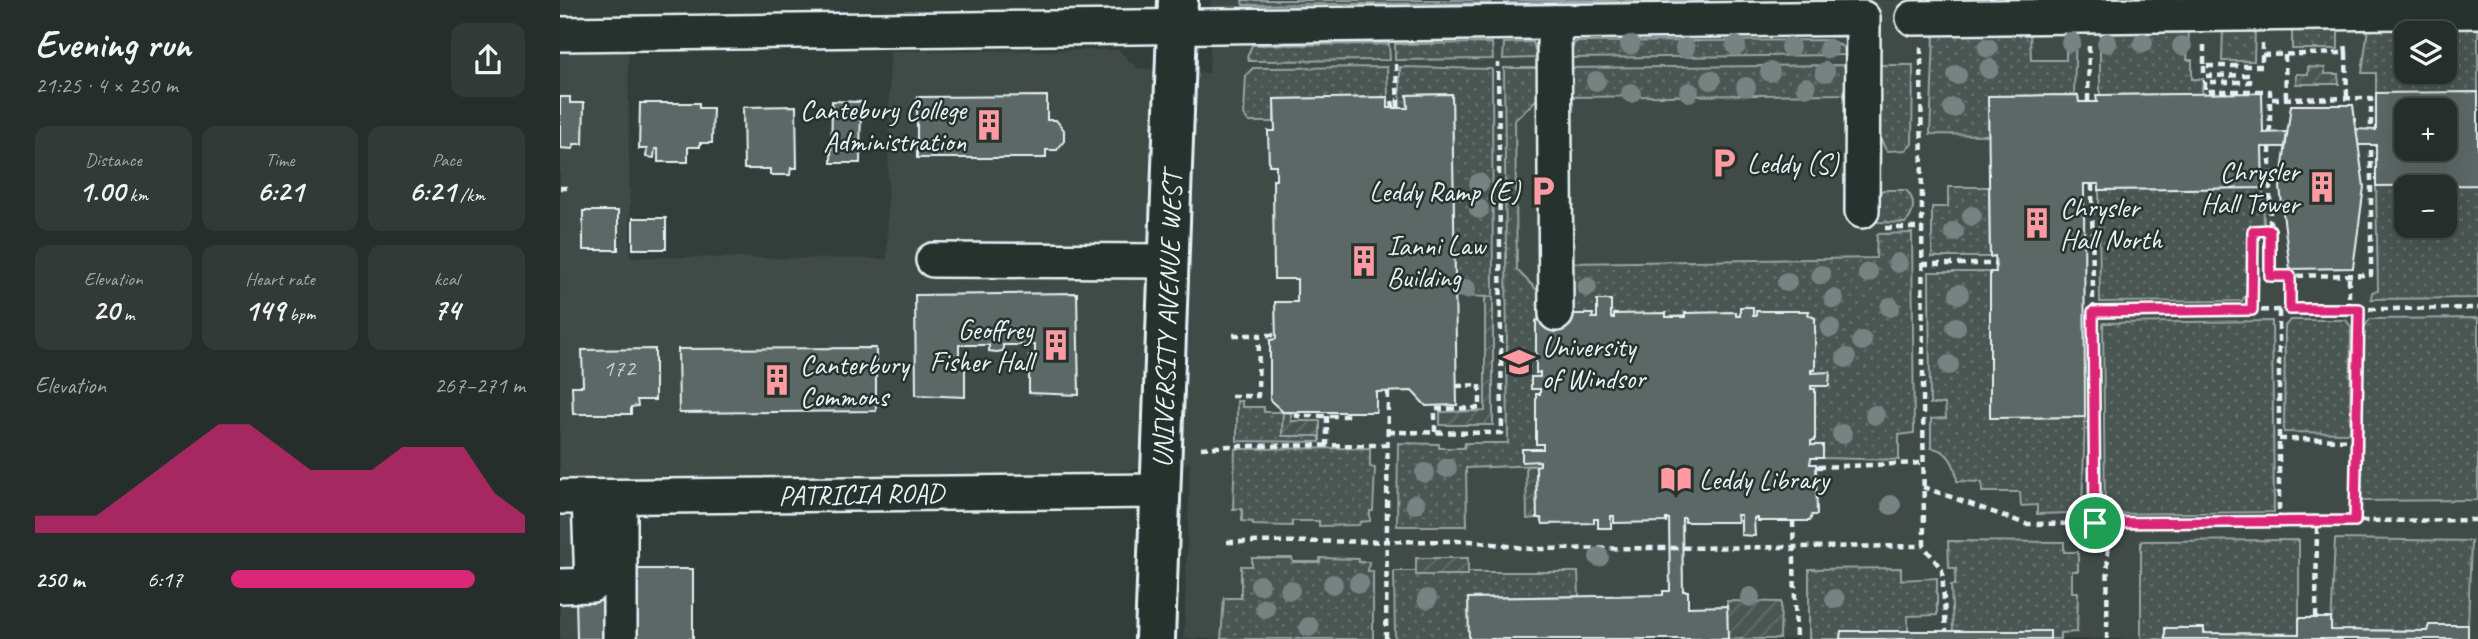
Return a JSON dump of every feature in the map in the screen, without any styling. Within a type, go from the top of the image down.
[{"type":"main road","name":"UNIVERSITY AVENUE WEST","points":[[1155,639],[1177,13]]},
{"type":"street","points":[[1917,18],[2204,14],[2410,6],[2478,11]]},
{"type":"street","points":[[560,34],[1177,13],[1554,22],[1736,10],[1863,18],[1869,219]]},
{"type":"street","points":[[1554,22],[1556,314]]},
{"type":"street","points":[[933,260],[1168,261]]},
{"type":"street","name":"PATRICIA ROAD","points":[[590,497],[1161,491]]},
{"type":"street","points":[[560,586],[592,585],[590,497]]},
{"type":"street","points":[[590,497],[620,639]]},
{"type":"path","points":[[2204,14],[2204,76],[2250,75],[2250,82],[2205,82],[2206,92],[2270,91],[2270,133]]},
{"type":"path","points":[[2088,102],[2090,16]]},
{"type":"path","points":[[1917,18],[1922,228],[1923,546],[1942,570],[1946,631]]},
{"type":"path","points":[[2346,53],[2347,99]]},
{"type":"path","points":[[2204,66],[2262,66],[2262,55]]},
{"type":"path","points":[[2285,55],[2286,99]]},
{"type":"path","points":[[1388,432],[1502,433],[1498,63]]},
{"type":"path","points":[[1395,108],[1396,64]]},
{"type":"path","points":[[2270,99],[2371,99],[2371,129]]},
{"type":"path","points":[[2270,147],[2270,276],[2371,275],[2371,144]]},
{"type":"path","points":[[2092,184],[2095,523]]},
{"type":"path","points":[[560,188],[567,188]]},
{"type":"path","points":[[1869,219],[1922,228]]},
{"type":"path","points":[[2252,310],[2253,231],[2270,230]]},
{"type":"path","points":[[1922,264],[1995,264]]},
{"type":"path","points":[[2348,275],[2348,309]]},
{"type":"path","points":[[2290,276],[2290,309]]},
{"type":"path","points":[[2093,312],[2478,307]]},
{"type":"path","points":[[2278,522],[2279,309]]},
{"type":"path","points":[[2355,521],[2359,309]]},
{"type":"path","points":[[1233,335],[1276,335]]},
{"type":"path","points":[[1231,396],[1258,396],[1259,335]]},
{"type":"path","points":[[1434,432],[1435,409],[1480,408],[1480,386],[1456,386]]},
{"type":"path","points":[[1386,639],[1388,391]]},
{"type":"path","points":[[2085,396],[2094,395]]},
{"type":"path","points":[[1296,413],[1297,416],[1346,416],[1346,412]]},
{"type":"path","points":[[1327,416],[1327,445]]},
{"type":"path","points":[[2279,439],[2356,440]]},
{"type":"path","points":[[1201,448],[1388,445]]},
{"type":"path","points":[[1816,467],[1923,463]]},
{"type":"path","points":[[1923,487],[2026,524],[2478,520]]},
{"type":"path","points":[[1793,521],[1796,639]]},
{"type":"path","points":[[2316,522],[2316,618]]},
{"type":"path","points":[[2107,639],[2108,523]]},
{"type":"path","points":[[1227,542],[1471,541],[1531,550],[1923,546]]},
{"type":"shaded area","name":"University of Windsor","points":[[1211,0],[2478,0],[2478,639],[1184,639],[1190,463],[1105,473],[607,478],[611,639],[560,639],[560,52],[628,50],[630,257],[887,259],[890,51],[1118,50],[1137,68],[1209,73]]},
{"type":"shaded area","points":[[1242,0],[1491,0],[1491,3],[1243,5]]},
{"type":"shaded area","points":[[1505,0],[1709,0],[1505,3]]},
{"type":"shaded area","points":[[2338,27],[2338,49],[2292,49],[2292,28]]},
{"type":"shaded area","points":[[2457,27],[2478,27],[2478,92],[2376,93],[2376,73],[2362,73],[2368,28],[2394,28],[2394,84],[2457,84]]},
{"type":"shaded area","points":[[2223,28],[2255,28],[2254,61],[2222,61]]},
{"type":"shaded area","points":[[2076,30],[2074,95],[1989,96],[1988,135],[1930,134],[1934,36],[1939,31],[2030,31],[2031,60],[2066,60],[2066,31]]},
{"type":"shaded area","points":[[2100,30],[2189,30],[2187,60],[2192,60],[2192,79],[2203,79],[2202,94],[2100,95]]},
{"type":"shaded area","points":[[1830,40],[1843,47],[1847,55],[1568,58],[1575,42]]},
{"type":"shaded area","points":[[1533,42],[1537,58],[1503,59],[1504,43]]},
{"type":"shaded area","points":[[1492,43],[1493,59],[1395,60],[1395,44]]},
{"type":"shaded area","points":[[1389,44],[1390,60],[1249,61],[1247,57],[1252,45]]},
{"type":"shaded area","points":[[1847,65],[1847,94],[1568,97],[1568,68]]},
{"type":"shaded area","points":[[1879,65],[1913,65],[1912,144],[1906,150],[1887,151],[1883,144],[1878,110]]},
{"type":"shaded area","points":[[1387,67],[1388,97],[1274,99],[1274,122],[1249,122],[1244,115],[1246,75],[1253,68]]},
{"type":"shaded area","points":[[1400,67],[1492,69],[1493,297],[1455,296],[1452,94],[1408,95],[1408,108],[1400,108]]},
{"type":"shaded area","points":[[2308,67],[2325,68],[2325,74],[2338,74],[2339,84],[2296,84],[2296,74],[2308,74]]},
{"type":"shaded area","points":[[1504,68],[1538,68],[1538,98],[1515,120],[1517,270],[1541,294],[1542,318],[1536,321],[1536,372],[1540,372],[1540,377],[1531,378],[1531,389],[1540,389],[1540,394],[1537,394],[1536,444],[1543,444],[1543,449],[1522,449],[1522,461],[1540,461],[1540,465],[1466,468],[1467,526],[1397,526],[1398,443],[1439,444],[1439,448],[1464,448],[1465,443],[1508,443]]},
{"type":"shaded area","points":[[2457,185],[2478,185],[2478,298],[2371,299],[2372,292],[2378,291],[2376,186],[2394,186],[2394,238],[2457,238]]},
{"type":"shaded area","points":[[1948,187],[1989,187],[1990,257],[1932,257],[1932,207],[1948,207]]},
{"type":"shaded area","points":[[2263,188],[2264,226],[2248,227],[2247,294],[2242,301],[2100,302],[2099,190]]},
{"type":"shaded area","points":[[1883,190],[1906,190],[1909,194],[1913,207],[1905,223],[1877,222],[1878,194]]},
{"type":"shaded area","points":[[1912,233],[1914,433],[1899,435],[1899,460],[1823,458],[1823,445],[1811,445],[1811,386],[1829,386],[1829,373],[1811,373],[1815,318],[1808,315],[1808,311],[1757,311],[1756,316],[1753,316],[1753,307],[1740,307],[1740,316],[1736,316],[1736,312],[1666,317],[1666,313],[1611,318],[1610,300],[1597,300],[1597,318],[1592,318],[1592,314],[1572,314],[1571,263],[1876,258],[1877,234]]},
{"type":"shaded area","points":[[1929,272],[1990,272],[1990,418],[2085,417],[2082,508],[2070,508],[2071,513],[2037,514],[2037,505],[2021,506],[2020,492],[1982,492],[1982,482],[1957,481],[1950,459],[1942,451],[1931,448],[1931,419],[1946,418],[1945,404],[1930,404]]},
{"type":"shaded area","points":[[1485,297],[1493,297],[1493,425],[1440,425],[1440,412],[1485,411]]},
{"type":"shaded area","points":[[2478,318],[2478,500],[2360,501],[2363,329],[2370,319]]},
{"type":"shaded area","points":[[2290,320],[2346,320],[2351,327],[2350,433],[2284,432],[2285,326]]},
{"type":"shaded area","points":[[2272,321],[2274,512],[2105,514],[2103,323]]},
{"type":"shaded area","points":[[1237,401],[1242,401],[1242,407],[1264,407],[1264,412],[1283,412],[1282,436],[1320,436],[1320,442],[1237,441]]},
{"type":"shaded area","points":[[1283,412],[1291,413],[1291,421],[1320,421],[1320,436],[1282,436]]},
{"type":"shaded area","points":[[1370,448],[1370,467],[1375,468],[1370,521],[1360,522],[1359,525],[1319,526],[1319,521],[1292,521],[1292,526],[1253,525],[1253,522],[1242,521],[1242,509],[1233,509],[1235,449]]},
{"type":"shaded area","points":[[1526,466],[1536,466],[1537,518],[1527,519]]},
{"type":"shaded area","points":[[2335,539],[2471,541],[2468,625],[2429,625],[2427,631],[2331,630]]},
{"type":"shaded area","points":[[2299,540],[2299,634],[2204,633],[2204,628],[2166,628],[2165,639],[2141,639],[2141,541]]},
{"type":"shaded area","points":[[1948,541],[2064,542],[2064,552],[2078,552],[2078,571],[2072,571],[2072,592],[2078,592],[2077,632],[2060,633],[2060,639],[2050,639],[2050,631],[1953,631],[1951,585],[1955,585],[1956,568],[1949,568]]},
{"type":"shaded area","points":[[1252,558],[1292,558],[1293,562],[1320,562],[1320,558],[1359,559],[1359,562],[1369,562],[1368,571],[1373,571],[1373,639],[1221,639],[1224,598],[1241,598],[1241,566],[1252,566]]},
{"type":"shaded area","points":[[1416,558],[1468,558],[1468,575],[1416,575]]},
{"type":"shaded area","points":[[1901,568],[1901,580],[1937,578],[1937,615],[1908,616],[1908,632],[1841,631],[1840,639],[1809,639],[1809,569]]},
{"type":"shaded area","points":[[1394,571],[1416,571],[1416,575],[1578,572],[1579,596],[1469,598],[1469,639],[1400,639],[1395,638]]},
{"type":"shaded area","points":[[1727,601],[1781,602],[1780,639],[1728,639]]},
{"type":"building","points":[[2478,92],[2478,185],[2457,185],[2457,175],[2394,175],[2394,186],[2376,186],[2376,145],[2358,145],[2356,129],[2376,130],[2376,93]]},
{"type":"building","name":"Chrysler Hall North","points":[[2262,93],[2263,133],[2287,132],[2285,147],[2262,147],[2263,188],[2099,190],[2099,184],[2084,184],[2085,417],[1990,418],[1990,272],[1996,272],[1995,256],[1990,257],[1988,96],[2078,95],[2079,102],[2097,102],[2096,95]]},
{"type":"building","name":"Ianni Law Building","points":[[1452,94],[1457,405],[1426,406],[1412,391],[1376,392],[1376,412],[1283,412],[1270,400],[1270,340],[1276,339],[1275,302],[1297,302],[1297,279],[1274,279],[1273,180],[1276,180],[1276,165],[1269,165],[1268,131],[1275,131],[1274,99],[1388,97],[1388,108],[1408,108],[1407,95]]},
{"type":"building","name":"Cantebury College Administration","points":[[1047,96],[1047,120],[1056,120],[1064,130],[1064,141],[1057,150],[1046,150],[1046,158],[917,158],[917,97]]},
{"type":"building","points":[[560,97],[570,97],[570,103],[584,103],[583,144],[574,144],[573,149],[560,148]]},
{"type":"building","points":[[832,101],[861,102],[860,163],[831,163]]},
{"type":"building","points":[[640,103],[699,103],[699,108],[713,108],[712,143],[688,147],[688,162],[658,162],[658,149],[655,149],[654,158],[646,157],[647,149],[639,149]]},
{"type":"building","name":"Chrysler Hall Tower","points":[[2291,105],[2353,105],[2364,187],[2353,268],[2290,269],[2280,188]]},
{"type":"building","points":[[796,106],[797,168],[791,168],[790,175],[770,175],[770,169],[744,169],[743,107]]},
{"type":"building","points":[[583,211],[618,211],[618,250],[583,250]]},
{"type":"building","points":[[633,218],[666,218],[666,249],[633,249]]},
{"type":"building","name":"Geoffrey Fisher Hall","points":[[1077,293],[1079,395],[1029,393],[1029,356],[1035,356],[1035,345],[1003,345],[1003,351],[997,352],[989,351],[989,345],[959,345],[959,357],[965,357],[965,397],[916,395],[915,295]]},
{"type":"building","name":"Leddy Library","points":[[1597,300],[1611,300],[1611,318],[1614,318],[1614,314],[1666,313],[1666,317],[1685,317],[1685,313],[1736,312],[1736,316],[1740,316],[1740,307],[1753,307],[1753,316],[1756,316],[1756,311],[1809,311],[1808,315],[1815,318],[1815,370],[1811,370],[1811,373],[1830,372],[1829,386],[1811,386],[1811,389],[1815,389],[1815,441],[1811,441],[1811,445],[1823,445],[1823,458],[1811,458],[1810,464],[1816,464],[1817,515],[1812,515],[1810,521],[1758,521],[1758,518],[1754,518],[1755,536],[1741,535],[1741,515],[1737,515],[1738,522],[1685,522],[1685,518],[1682,518],[1683,591],[1688,591],[1688,607],[1727,606],[1728,639],[1469,639],[1468,598],[1663,595],[1663,591],[1670,591],[1669,519],[1666,519],[1666,522],[1614,523],[1614,516],[1611,516],[1611,528],[1598,528],[1598,519],[1594,519],[1594,523],[1543,524],[1541,518],[1537,518],[1536,466],[1540,465],[1540,461],[1522,462],[1522,449],[1543,449],[1543,444],[1536,444],[1536,394],[1540,394],[1540,389],[1531,389],[1531,377],[1540,377],[1540,372],[1536,373],[1536,321],[1542,318],[1542,314],[1593,314],[1592,318],[1597,318]]},
{"type":"building","name":"Canterbury Commons","points":[[876,348],[876,411],[679,413],[678,349]]},
{"type":"building","points":[[655,349],[655,400],[637,400],[638,406],[631,407],[631,414],[573,414],[572,386],[583,386],[582,350]]},
{"type":"building","points":[[638,569],[693,569],[693,639],[637,639]]},
{"type":"building","points":[[576,597],[610,597],[611,639],[577,639]]},
{"type":"building","points":[[2299,618],[2331,618],[2331,630],[2427,631],[2429,625],[2468,625],[2468,639],[2165,639],[2165,628],[2204,628],[2204,633],[2299,634]]},
{"type":"building","points":[[1841,631],[2050,631],[2050,639],[1840,639]]},
{"type":"place","name":"Cantebury College Administration","points":[[989,125]]},
{"type":"place","name":"Leddy (S)","points":[[1724,163]]},
{"type":"place","name":"Chrysler Hall Tower","points":[[2322,187]]},
{"type":"place","name":"Leddy Ramp (E)","points":[[1543,191]]},
{"type":"place","name":"Chrysler Hall North","points":[[2037,223]]},
{"type":"place","name":"Ianni Law Building","points":[[1364,261]]},
{"type":"place","name":"Geoffrey Fisher Hall","points":[[1056,345]]},
{"type":"place","name":"University of Windsor","points":[[1519,362]]},
{"type":"place","name":"Canterbury Commons","points":[[777,380]]},
{"type":"place","name":"Leddy Library","points":[[1676,479]]},
{"type":"route","points":[[2270,230],[2270,276],[2290,276],[2290,309],[2359,309],[2355,521],[2095,523],[2093,312],[2252,310],[2253,231],[2270,230]]}]
